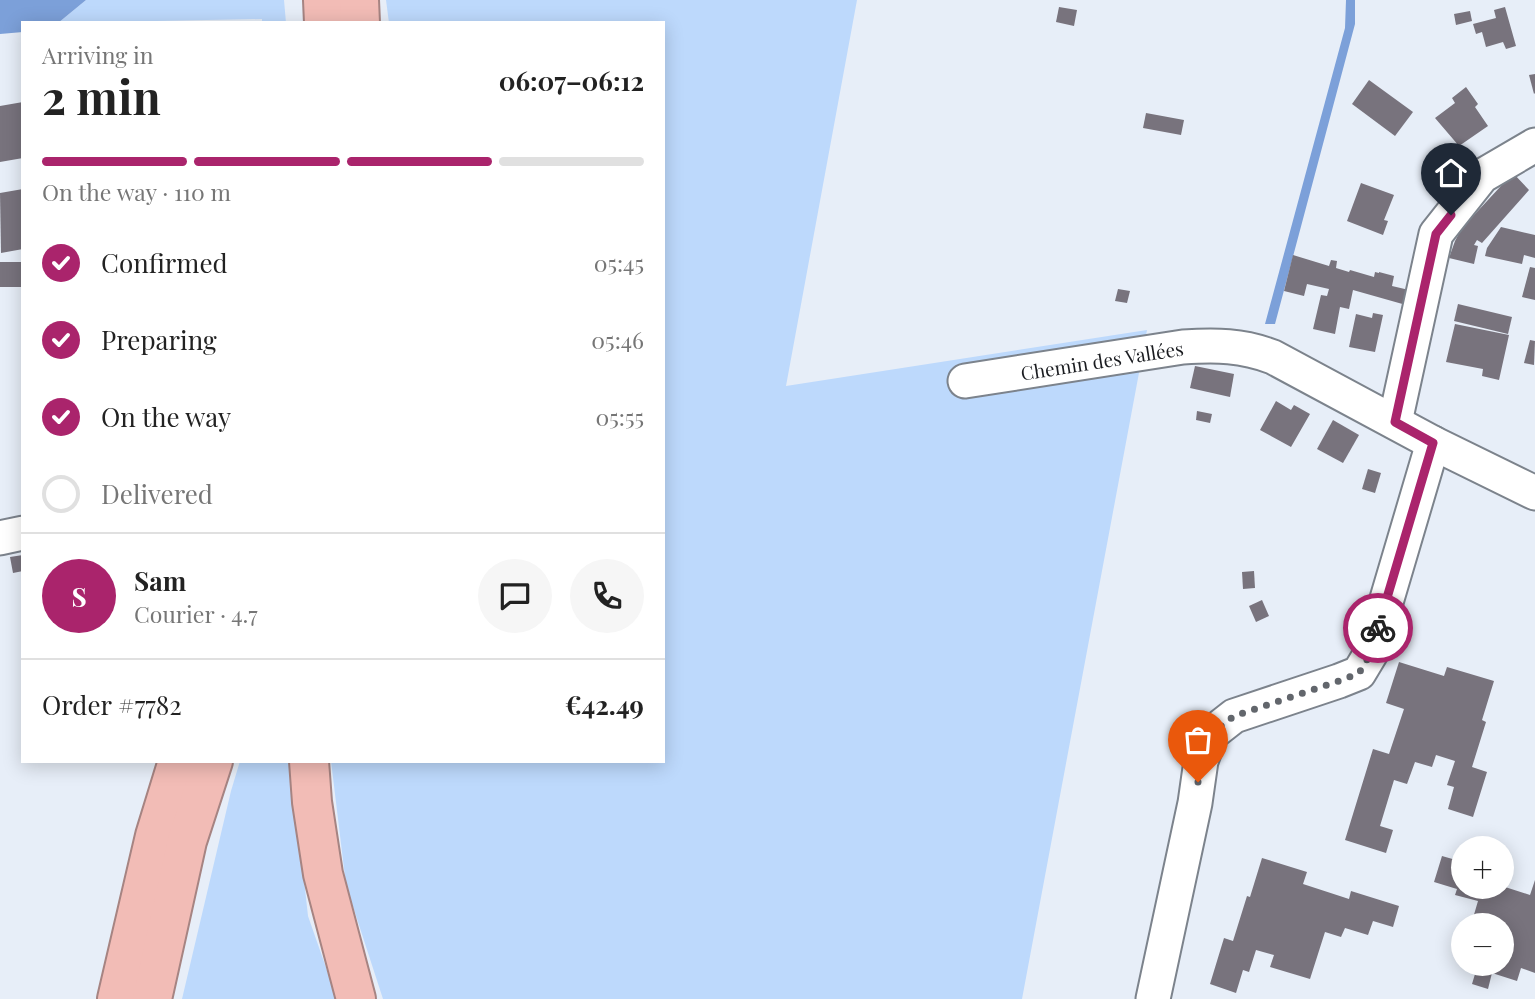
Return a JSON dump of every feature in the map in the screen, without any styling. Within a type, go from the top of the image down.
[{"type":"highway","points":[[323,0],[324,21]]},
{"type":"highway","points":[[359,0],[360,21]]},
{"type":"highway","points":[[117,999],[155,836],[177,763]]},
{"type":"highway","points":[[152,999],[187,841],[212,763]]},
{"type":"highway","points":[[309,763],[323,874],[356,999]]},
{"type":"street","points":[[1395,422],[1436,234],[1482,176],[1535,145]]},
{"type":"street","name":"Chemin des Vallées","points":[[965,381],[1183,347],[1240,347],[1273,357],[1433,443],[1535,493]]},
{"type":"street","points":[[1153,999],[1195,803],[1201,761],[1211,734],[1234,716],[1359,673],[1371,653],[1433,443]]},
{"type":"street","points":[[0,537],[21,533]]},
{"type":"shaded area","points":[[0,0],[86,0],[60,21],[21,21],[21,32],[0,34]]},
{"type":"shaded area","points":[[86,0],[284,0],[286,21],[262,19],[60,21]]},
{"type":"shaded area","points":[[386,0],[857,0],[786,386],[1147,330],[1022,999],[383,999],[346,885],[331,763],[665,763],[665,21],[389,21]]},
{"type":"shaded area","points":[[1346,0],[1355,0],[1355,24],[1275,324],[1265,324],[1345,28]]},
{"type":"shaded area","points":[[239,763],[291,763],[308,916],[337,999],[182,999]]},
{"type":"building","points":[[1059,7],[1077,10],[1074,26],[1056,22]]},
{"type":"building","points":[[1505,7],[1516,46],[1506,49],[1503,42],[1486,47],[1482,32],[1476,34],[1473,24],[1496,18],[1494,10]]},
{"type":"building","points":[[1470,11],[1472,21],[1456,25],[1454,14]]},
{"type":"building","points":[[1535,74],[1535,93],[1534,94],[1529,75]]},
{"type":"building","points":[[1369,80],[1413,112],[1395,136],[1352,104]]},
{"type":"building","points":[[1466,87],[1488,126],[1459,146],[1435,118],[1455,103],[1452,98]]},
{"type":"building","points":[[21,102],[21,158],[0,162],[0,106]]},
{"type":"building","points":[[1146,113],[1184,120],[1181,135],[1143,128]]},
{"type":"building","points":[[1513,173],[1529,190],[1482,243],[1477,240],[1474,245],[1478,246],[1474,264],[1449,258],[1462,228]]},
{"type":"building","points":[[1361,183],[1394,195],[1384,220],[1388,221],[1383,235],[1347,221]]},
{"type":"building","points":[[21,189],[21,249],[1,253],[0,193]]},
{"type":"building","points":[[1501,227],[1535,235],[1535,258],[1524,255],[1522,264],[1485,256],[1487,248]]},
{"type":"building","points":[[1293,255],[1329,266],[1331,260],[1337,261],[1336,268],[1349,272],[1350,270],[1374,277],[1375,272],[1394,276],[1392,286],[1409,290],[1406,305],[1353,290],[1349,309],[1340,307],[1335,334],[1313,329],[1321,295],[1327,296],[1329,289],[1307,284],[1304,296],[1284,291]]},
{"type":"building","points":[[0,262],[21,262],[21,287],[0,287]]},
{"type":"building","points":[[1530,267],[1535,268],[1535,300],[1522,297]]},
{"type":"building","points":[[1118,289],[1130,291],[1127,303],[1115,301]]},
{"type":"building","points":[[1458,304],[1512,317],[1508,334],[1454,321]]},
{"type":"building","points":[[1373,313],[1383,315],[1375,352],[1349,347],[1356,314],[1372,318]]},
{"type":"building","points":[[1455,324],[1509,335],[1499,380],[1482,376],[1483,369],[1446,362]]},
{"type":"building","points":[[1530,340],[1535,341],[1534,365],[1524,363]]},
{"type":"building","points":[[1195,366],[1234,374],[1230,397],[1190,388]]},
{"type":"building","points":[[1276,401],[1291,410],[1294,405],[1310,414],[1291,447],[1260,430]]},
{"type":"building","points":[[1197,411],[1212,414],[1210,423],[1196,420]]},
{"type":"building","points":[[1333,420],[1359,435],[1343,463],[1317,449]]},
{"type":"building","points":[[1368,469],[1381,473],[1375,493],[1362,489]]},
{"type":"building","points":[[21,555],[21,571],[13,573],[10,557]]},
{"type":"building","points":[[1254,571],[1255,588],[1243,589],[1242,572]]},
{"type":"building","points":[[1262,600],[1269,616],[1256,622],[1249,606]]},
{"type":"building","points":[[1399,662],[1444,676],[1447,667],[1494,681],[1482,720],[1486,722],[1472,767],[1487,772],[1473,817],[1448,809],[1454,787],[1447,785],[1455,761],[1436,755],[1432,767],[1415,762],[1407,784],[1394,780],[1380,826],[1393,830],[1386,853],[1345,840],[1373,749],[1389,754],[1404,709],[1386,703]]},
{"type":"building","points":[[1442,856],[1451,859],[1451,887],[1434,882]]},
{"type":"building","points":[[1262,858],[1307,872],[1303,884],[1349,899],[1351,891],[1399,906],[1393,927],[1373,921],[1368,935],[1345,928],[1341,937],[1325,932],[1310,979],[1270,967],[1274,955],[1256,950],[1249,972],[1243,970],[1236,993],[1210,984],[1224,938],[1233,941]]},
{"type":"building","points":[[1535,880],[1535,973],[1521,968],[1517,981],[1501,976],[1514,976],[1514,913],[1474,913],[1478,901],[1470,899],[1514,899],[1514,890],[1530,895]]},
{"type":"building","points":[[1474,976],[1491,976],[1488,989],[1472,984]]},
{"type":"way so far","points":[[1198,782],[1201,761],[1211,734],[1234,716],[1359,673],[1371,653],[1378,628]]},
{"type":"route","points":[[1378,628],[1433,443],[1395,422],[1436,234],[1451,215]]}]
